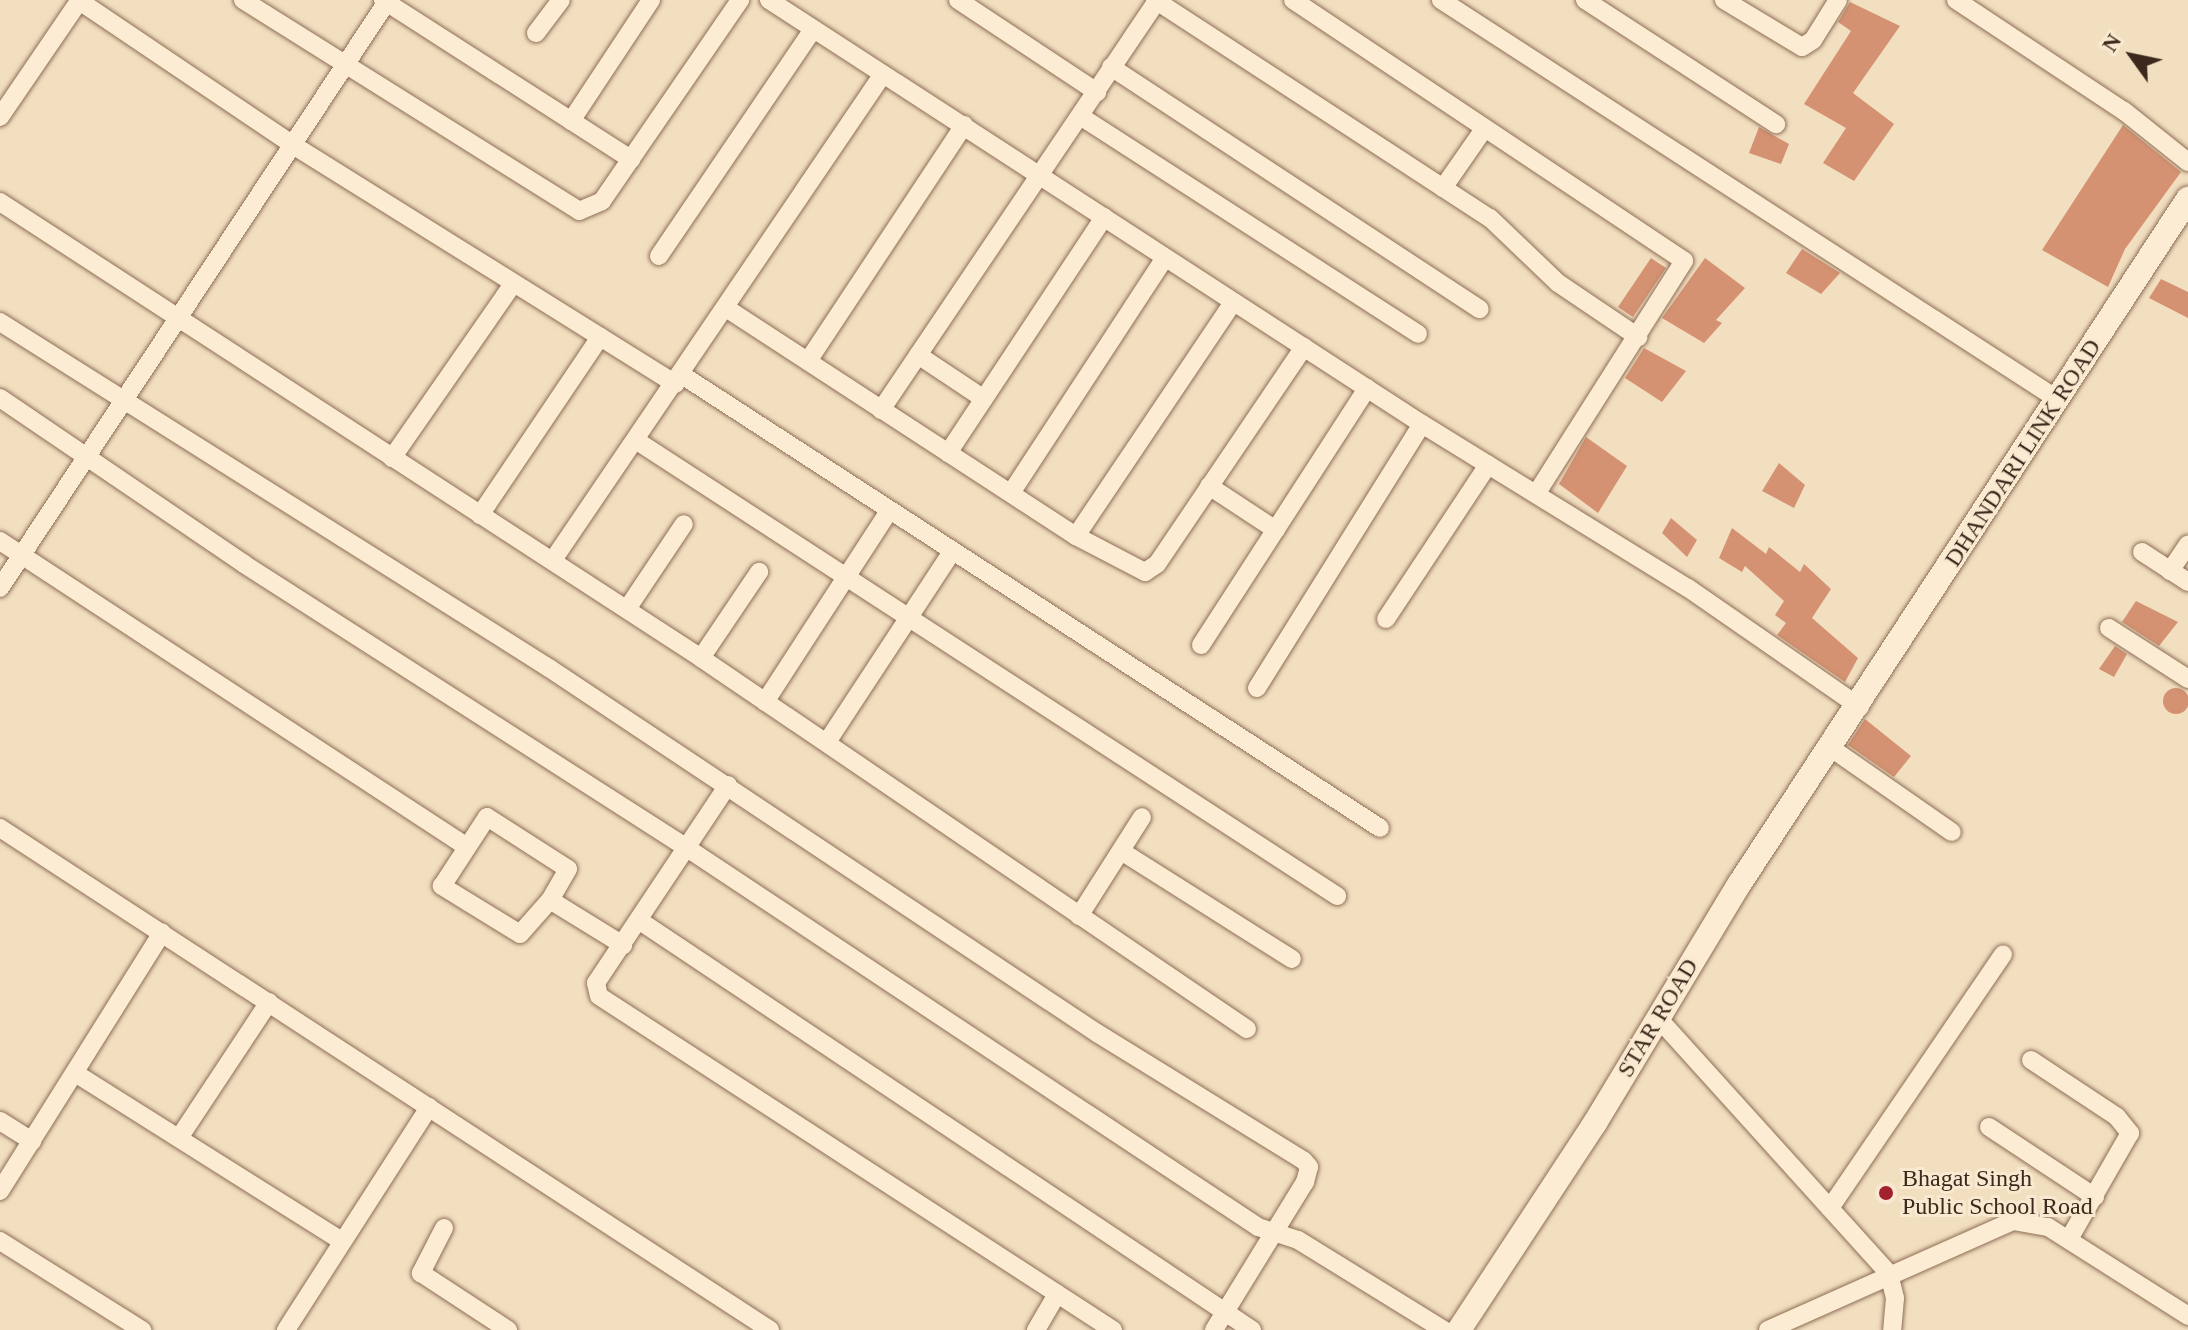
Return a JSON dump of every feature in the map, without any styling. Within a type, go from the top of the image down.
[{"type":"street","points":[[0,117],[79,0],[293,145],[513,284],[679,380],[889,511],[1380,828]]},
{"type":"street","points":[[243,0],[345,67],[579,211],[602,201],[740,0]]},
{"type":"street","points":[[536,33],[561,0]]},
{"type":"street","points":[[571,121],[651,0]]},
{"type":"street","points":[[769,0],[1422,424],[1688,588],[1860,707]]},
{"type":"street","points":[[958,0],[1097,92]]},
{"type":"street","points":[[881,410],[1156,0],[1512,236],[1558,283],[1638,337]]},
{"type":"street","points":[[1293,0],[1684,261],[1536,494]]},
{"type":"street","points":[[1441,0],[2057,399]]},
{"type":"street","points":[[1585,0],[1776,124]]},
{"type":"street","points":[[1724,0],[1802,47],[1813,40],[1838,0]]},
{"type":"street","points":[[1956,0],[2124,111],[2188,162]]},
{"type":"street","points":[[0,588],[386,1],[631,159]]},
{"type":"street","points":[[659,256],[813,29]]},
{"type":"street","points":[[1111,67],[1480,309]]},
{"type":"street","points":[[553,560],[679,380],[883,74]]},
{"type":"street","points":[[1080,116],[1418,334]]},
{"type":"street","points":[[808,361],[964,125]]},
{"type":"street","points":[[1443,188],[1484,129]]},
{"type":"street","name":"DHANDARI LINK ROAD","points":[[1860,707],[2188,199]]},
{"type":"street","points":[[0,202],[701,658],[1247,1029]]},
{"type":"street","points":[[948,453],[1104,217]]},
{"type":"street","points":[[1011,493],[1165,258]]},
{"type":"street","points":[[392,458],[513,284]]},
{"type":"street","points":[[1076,536],[1233,302]]},
{"type":"street","points":[[726,308],[1076,536],[1135,571],[1145,572],[1157,564],[1304,347]]},
{"type":"street","points":[[0,322],[364,549],[728,785],[1097,1033],[1304,1161],[1309,1174],[1214,1330]]},
{"type":"street","points":[[480,515],[600,337]]},
{"type":"street","points":[[918,355],[984,399]]},
{"type":"street","points":[[1201,645],[1367,388]]},
{"type":"street","points":[[0,398],[687,848],[1018,1072],[1258,1227],[1276,1231],[1444,1330]]},
{"type":"street","points":[[1257,688],[1422,424]]},
{"type":"street","points":[[637,441],[1337,896]]},
{"type":"street","points":[[1386,619],[1488,465]]},
{"type":"street","points":[[1209,486],[1276,530]]},
{"type":"street","points":[[765,702],[889,511]]},
{"type":"street","points":[[627,609],[684,524]]},
{"type":"street","points":[[0,541],[464,845]]},
{"type":"street","points":[[2170,571],[2188,544]]},
{"type":"street","points":[[827,742],[952,552]]},
{"type":"street","points":[[2142,552],[2188,582]]},
{"type":"street","points":[[701,658],[759,572]]},
{"type":"street","points":[[2109,628],[2188,679]]},
{"type":"street","name":"STAR ROAD","points":[[1459,1330],[1658,1018],[1740,883],[1860,707]]},
{"type":"street","points":[[1831,748],[1952,832]]},
{"type":"street","points":[[728,785],[596,983],[599,996],[1113,1330]]},
{"type":"street","points":[[1079,916],[1142,817]]},
{"type":"street","points":[[493,819],[568,869],[550,900],[520,934],[442,886],[464,845],[481,820],[493,819]]},
{"type":"street","points":[[0,828],[770,1330]]},
{"type":"street","points":[[1121,851],[1292,959]]},
{"type":"street","points":[[550,900],[623,945]]},
{"type":"street","points":[[640,921],[1252,1330]]},
{"type":"street","points":[[0,1191],[162,933]]},
{"type":"street","points":[[1830,1208],[2003,954]]},
{"type":"street","points":[[179,1138],[269,1002]]},
{"type":"street","points":[[1658,1018],[1889,1274],[1895,1298],[1892,1330]]},
{"type":"street","points":[[2031,1060],[2117,1117],[2130,1133],[2069,1239]]},
{"type":"street","points":[[75,1073],[342,1241]]},
{"type":"street","points":[[286,1330],[429,1107]]},
{"type":"street","points":[[0,1121],[32,1141]]},
{"type":"street","points":[[1989,1127],[2095,1197]]},
{"type":"street","points":[[1768,1330],[2013,1221],[2032,1221],[2069,1239],[2188,1316]]},
{"type":"street","points":[[444,1228],[421,1273],[508,1330]]},
{"type":"street","points":[[0,1241],[142,1330]]},
{"type":"street","points":[[1036,1330],[1057,1294]]},
{"type":"building","points":[[1850,2],[1900,26],[1853,93],[1894,124],[1854,181],[1823,163],[1846,128],[1804,104],[1851,31],[1838,22]]},
{"type":"building","points":[[2123,125],[2181,172],[2125,249],[2108,287],[2042,250]]},
{"type":"building","points":[[1759,127],[1789,144],[1781,164],[1749,153]]},
{"type":"building","points":[[1802,249],[1840,273],[1821,294],[1786,273]]},
{"type":"building","points":[[1651,258],[1666,268],[1633,317],[1618,307]]},
{"type":"building","points":[[1705,258],[1745,288],[1716,320],[1722,323],[1704,343],[1662,318]]},
{"type":"building","points":[[2161,279],[2188,292],[2188,318],[2149,298]]},
{"type":"building","points":[[1644,348],[1686,371],[1662,402],[1625,378]]},
{"type":"building","points":[[1586,437],[1627,466],[1598,513],[1559,484]]},
{"type":"building","points":[[1779,463],[1805,485],[1794,508],[1762,491]]},
{"type":"building","points":[[1671,518],[1697,540],[1687,557],[1662,533]]},
{"type":"building","points":[[1732,528],[1766,554],[1769,547],[1800,572],[1804,564],[1831,589],[1812,618],[1858,658],[1845,682],[1777,635],[1786,623],[1775,615],[1784,601],[1745,566],[1742,572],[1719,558]]},
{"type":"building","points":[[2136,601],[2178,622],[2159,646],[2122,622]]},
{"type":"building","points":[[2115,646],[2127,654],[2114,677],[2099,669]]},
{"type":"building","points":[[2176,688],[2185,692],[2189,701],[2185,710],[2176,714],[2167,710],[2163,701],[2167,692]]},
{"type":"building","points":[[1865,719],[1911,756],[1894,777],[1848,745]]},
{"type":"place","name":"Bhagat Singh Public School Road","points":[[1886,1193]]}]
